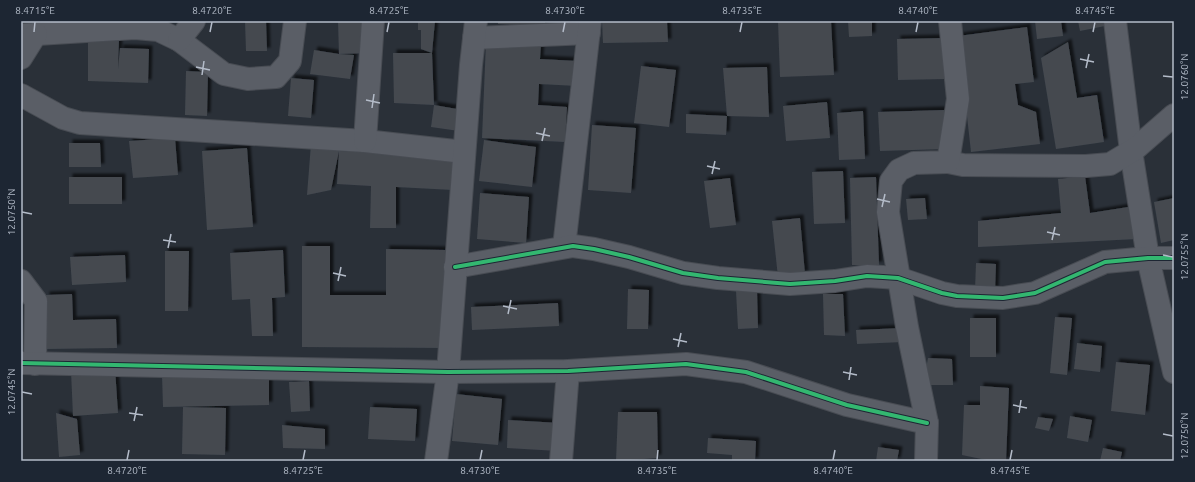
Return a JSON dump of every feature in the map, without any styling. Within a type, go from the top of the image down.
[{"type":"street","points":[[178,40],[194,21]]},
{"type":"street","points":[[21,58],[28,35],[135,28],[158,30],[178,40],[224,74],[248,79],[276,77],[290,61],[295,21]]},
{"type":"street","points":[[366,141],[373,21]]},
{"type":"street","points":[[948,162],[958,99],[950,21]]},
{"type":"street","points":[[1115,21],[1131,151],[1148,258],[1174,372]]},
{"type":"street","points":[[436,461],[448,372],[464,152],[475,29],[589,27],[564,247]]},
{"type":"street","points":[[21,95],[63,118],[80,123],[366,141],[464,152]]},
{"type":"street","points":[[926,461],[927,423],[907,327],[888,212],[892,181],[899,170],[914,163],[948,162],[963,165],[1086,166],[1110,164],[1135,149],[1174,114]]},
{"type":"street","points":[[455,267],[573,246],[629,257],[682,273],[718,278],[790,284],[835,281],[867,276],[898,278],[942,293],[957,296],[1002,298],[1035,294],[1105,262],[1148,258],[1174,258]]},
{"type":"street","points":[[21,281],[36,301],[28,363],[448,372],[568,370],[686,364],[746,372],[847,405],[927,423]]},
{"type":"street","points":[[561,461],[568,370]]},
{"type":"building","points":[[245,21],[266,21],[267,51],[246,51]]},
{"type":"building","points":[[338,21],[370,21],[371,53],[339,54]]},
{"type":"building","points":[[418,21],[435,21],[432,53],[421,49],[421,30],[418,30]]},
{"type":"building","points":[[498,21],[545,21],[545,26],[498,24]]},
{"type":"building","points":[[602,21],[667,21],[668,42],[603,43]]},
{"type":"building","points":[[778,21],[831,21],[834,75],[780,77]]},
{"type":"building","points":[[848,21],[872,21],[872,36],[849,37]]},
{"type":"building","points":[[1035,21],[1061,21],[1063,36],[1037,39]]},
{"type":"building","points":[[1078,21],[1104,21],[1105,26],[1080,31]]},
{"type":"building","points":[[1027,27],[1034,82],[1015,84],[1018,105],[1036,112],[1040,144],[971,152],[958,36]]},
{"type":"building","points":[[944,38],[945,79],[898,80],[897,39]]},
{"type":"building","points":[[88,39],[119,39],[118,69],[120,48],[149,49],[148,83],[88,81]]},
{"type":"building","points":[[486,42],[541,44],[540,59],[578,61],[577,86],[539,84],[538,105],[567,107],[565,142],[482,138]]},
{"type":"building","points":[[1068,42],[1077,98],[1097,95],[1104,142],[1056,149],[1041,58]]},
{"type":"building","points":[[314,50],[354,55],[350,79],[310,74]]},
{"type":"building","points":[[393,53],[432,53],[434,105],[394,103]]},
{"type":"building","points":[[641,66],[676,70],[669,127],[634,123]]},
{"type":"building","points":[[767,67],[769,117],[727,116],[723,68]]},
{"type":"building","points":[[186,71],[208,72],[207,116],[185,115]]},
{"type":"building","points":[[291,78],[314,80],[311,118],[288,116]]},
{"type":"building","points":[[827,102],[830,138],[786,141],[783,106]]},
{"type":"building","points":[[434,105],[463,110],[459,131],[431,127]]},
{"type":"building","points":[[944,110],[945,149],[880,151],[878,112]]},
{"type":"building","points":[[863,111],[865,159],[839,160],[837,113]]},
{"type":"building","points":[[686,114],[727,116],[726,135],[686,133]]},
{"type":"building","points":[[592,125],[636,128],[631,193],[588,190]]},
{"type":"building","points":[[175,138],[178,175],[133,178],[129,141]]},
{"type":"building","points":[[484,140],[536,147],[532,187],[479,181]]},
{"type":"building","points":[[69,143],[100,143],[101,167],[69,167]]},
{"type":"building","points":[[311,144],[339,151],[331,190],[307,195]]},
{"type":"building","points":[[247,148],[253,227],[207,230],[202,151]]},
{"type":"building","points":[[339,151],[455,157],[453,190],[396,187],[396,228],[370,228],[371,186],[337,184]]},
{"type":"building","points":[[843,171],[845,223],[814,224],[812,172]]},
{"type":"building","points":[[1085,176],[1090,213],[1128,207],[1137,239],[978,247],[978,221],[1061,213],[1058,179]]},
{"type":"building","points":[[69,177],[122,177],[122,204],[69,204]]},
{"type":"building","points":[[876,177],[879,265],[852,265],[850,178]]},
{"type":"building","points":[[730,178],[736,225],[710,228],[704,181]]},
{"type":"building","points":[[480,193],[529,197],[526,243],[477,239]]},
{"type":"building","points":[[925,198],[927,219],[908,220],[906,199]]},
{"type":"building","points":[[1174,198],[1174,240],[1161,243],[1154,202]]},
{"type":"building","points":[[800,218],[805,274],[778,277],[772,221]]},
{"type":"building","points":[[302,246],[330,246],[330,295],[386,295],[386,249],[446,250],[445,348],[302,347]]},
{"type":"building","points":[[283,250],[285,297],[272,298],[273,336],[252,336],[250,299],[232,300],[230,253]]},
{"type":"building","points":[[165,251],[189,251],[188,311],[165,311]]},
{"type":"building","points":[[125,255],[126,282],[72,285],[70,257]]},
{"type":"building","points":[[976,263],[996,264],[995,291],[975,290]]},
{"type":"building","points":[[628,289],[649,290],[648,329],[627,329]]},
{"type":"building","points":[[757,290],[758,328],[738,329],[736,291]]},
{"type":"building","points":[[72,294],[73,320],[116,319],[117,348],[47,349],[46,295]]},
{"type":"building","points":[[823,294],[843,294],[845,336],[824,335]]},
{"type":"building","points":[[558,303],[559,326],[472,330],[471,307]]},
{"type":"building","points":[[1055,317],[1072,318],[1067,375],[1050,373]]},
{"type":"building","points":[[970,318],[996,318],[996,357],[970,357]]},
{"type":"building","points":[[902,328],[903,342],[857,344],[856,330]]},
{"type":"building","points":[[1077,343],[1102,346],[1100,372],[1074,369]]},
{"type":"building","points":[[928,358],[952,359],[953,385],[923,385]]},
{"type":"building","points":[[1116,362],[1150,365],[1145,415],[1111,411]]},
{"type":"building","points":[[115,368],[118,413],[73,416],[71,371]]},
{"type":"building","points":[[269,374],[269,405],[163,407],[162,375]]},
{"type":"building","points":[[309,381],[310,411],[291,412],[289,382]]},
{"type":"building","points":[[980,386],[1009,388],[1006,461],[991,461],[962,455],[964,405],[980,405]]},
{"type":"building","points":[[456,394],[502,399],[498,445],[452,441]]},
{"type":"building","points":[[183,407],[226,408],[225,455],[182,454]]},
{"type":"building","points":[[370,407],[417,409],[415,441],[368,439]]},
{"type":"building","points":[[618,412],[657,412],[658,458],[616,461]]},
{"type":"building","points":[[56,413],[77,419],[80,455],[59,457]]},
{"type":"building","points":[[1070,416],[1092,420],[1088,442],[1067,438]]},
{"type":"building","points":[[1038,417],[1053,419],[1049,431],[1035,428]]},
{"type":"building","points":[[508,420],[560,423],[558,451],[507,448]]},
{"type":"building","points":[[282,425],[325,429],[325,449],[283,448]]},
{"type":"building","points":[[708,438],[756,441],[755,461],[732,461],[732,455],[707,453]]},
{"type":"building","points":[[878,447],[899,450],[897,461],[876,461]]},
{"type":"building","points":[[1103,448],[1122,452],[1120,461],[1100,461]]},
{"type":"cycle path","points":[[455,267],[573,246],[629,257],[683,273],[718,278],[790,284],[835,281],[867,276],[898,278],[942,293],[957,296],[1003,298],[1035,293],[1105,262],[1148,258],[1174,258]]},
{"type":"cycle path","points":[[21,363],[448,372],[568,371],[686,364],[746,372],[847,405],[927,423]]}]
